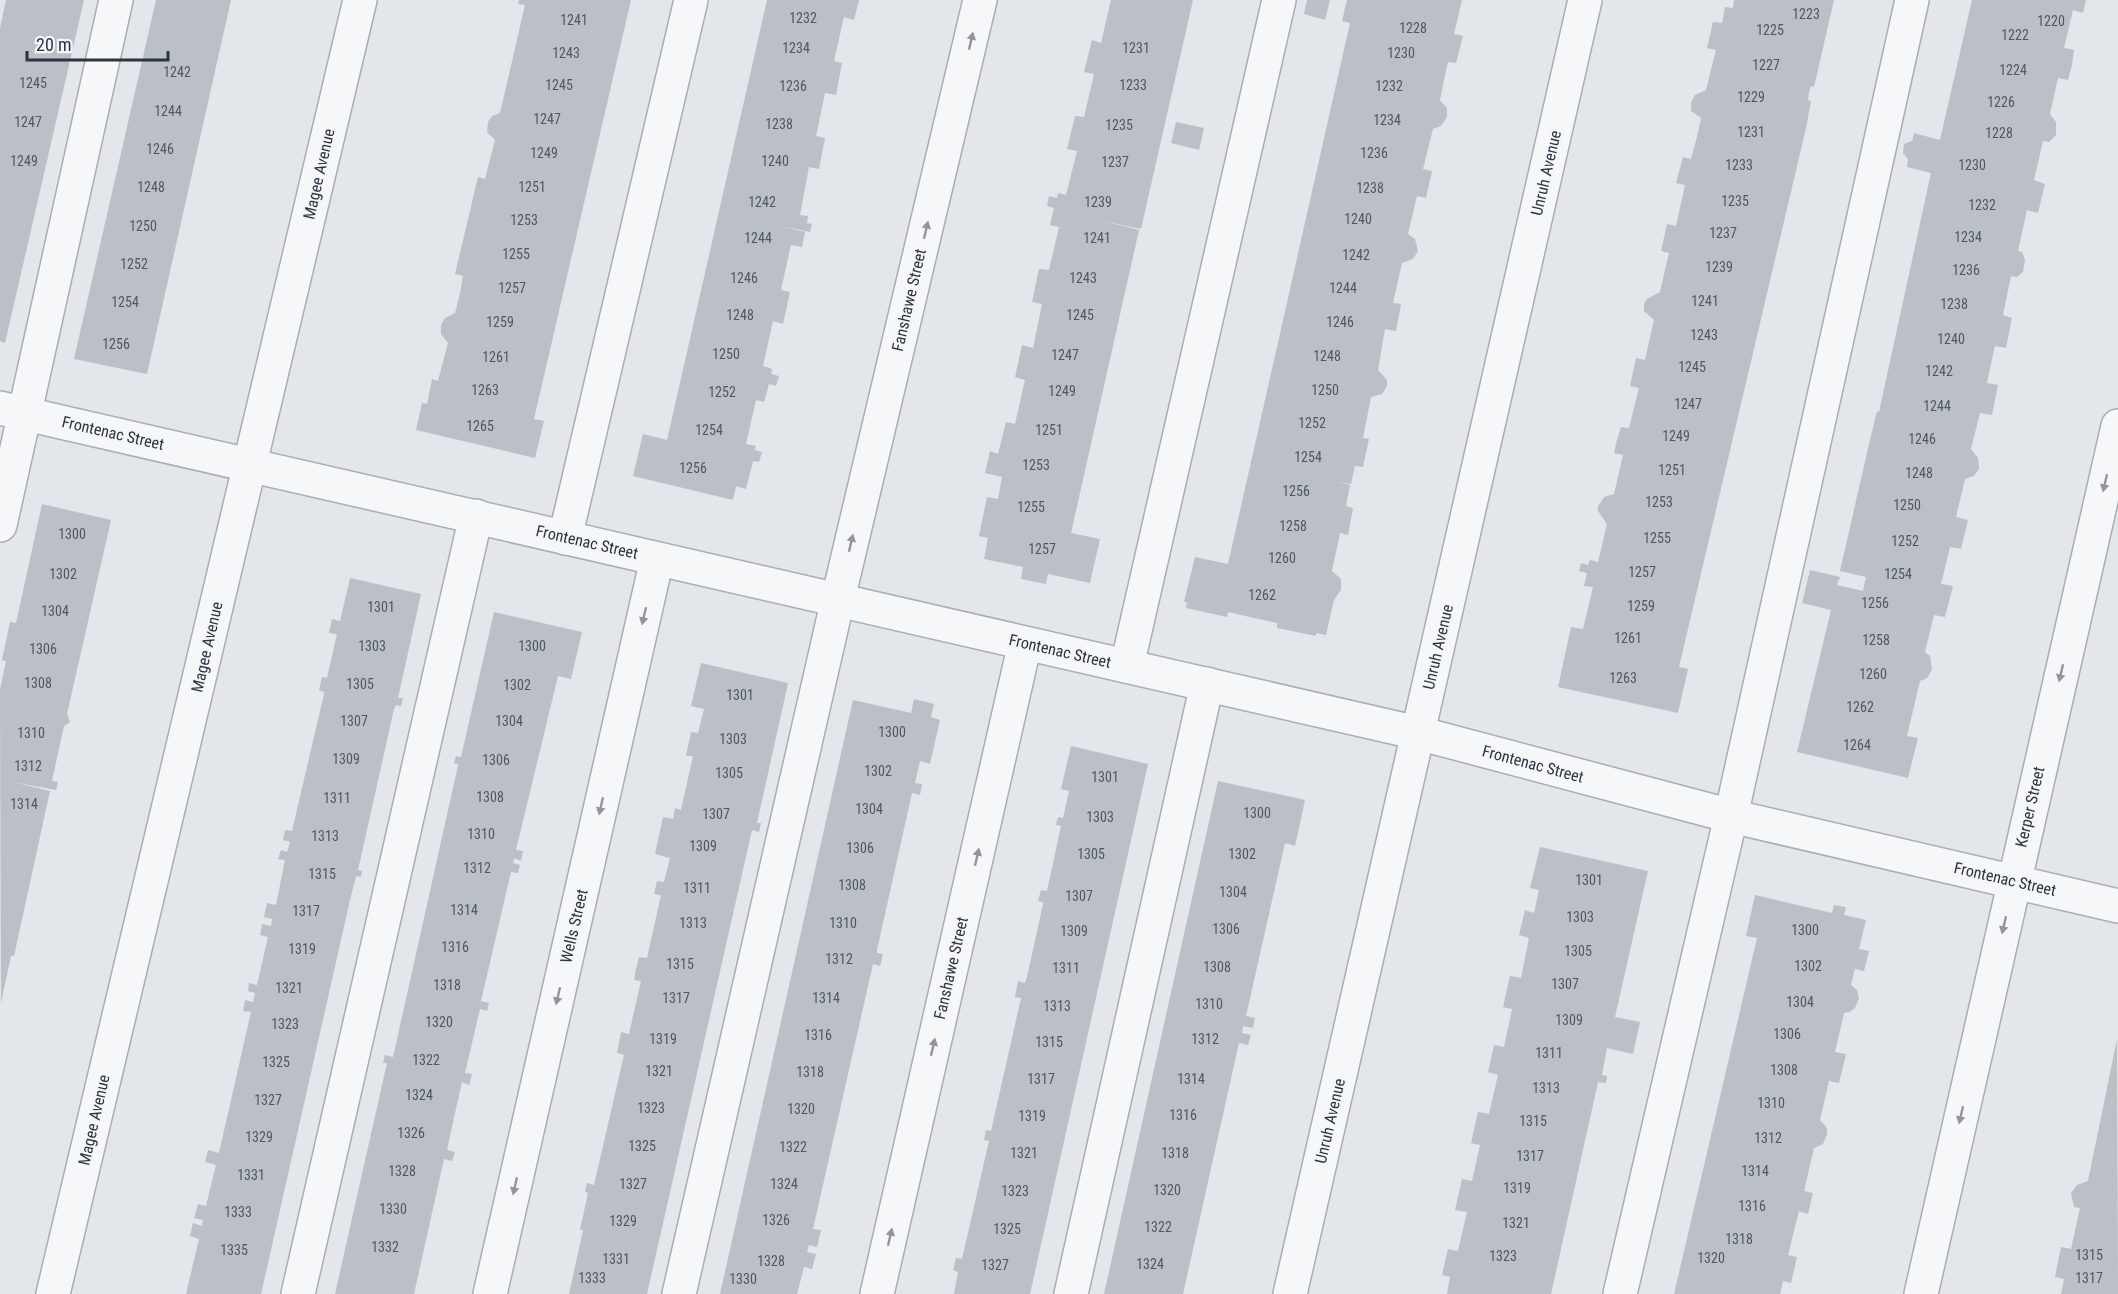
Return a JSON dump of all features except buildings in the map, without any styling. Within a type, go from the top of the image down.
[{"type":"street","points":[[0,525],[13,411],[116,0]]},
{"type":"street","name":"Magee Avenue","points":[[53,1294],[360,0]]},
{"type":"street","points":[[565,538],[691,0]]},
{"type":"street","name":"Fanshawe Street","points":[[679,1294],[838,600],[980,0]]},
{"type":"street","points":[[1127,666],[1279,0]]},
{"type":"street","name":"Unruh Avenue","points":[[1290,1294],[1585,0]]},
{"type":"street","points":[[1620,1294],[1731,816],[1912,0]]},
{"type":"street","name":"Frontenac Street","points":[[13,411],[1418,733],[1731,816],[2118,906]]},
{"type":"street","name":"Kerper Street","points":[[1921,1294],[2118,426]]},
{"type":"street","points":[[298,1294],[476,516]]},
{"type":"street","name":"Wells Street","points":[[490,1294],[657,559]]},
{"type":"street","name":"Fanshawe Street","points":[[877,1294],[1025,643]]},
{"type":"street","points":[[1071,1294],[1207,684]]}]
